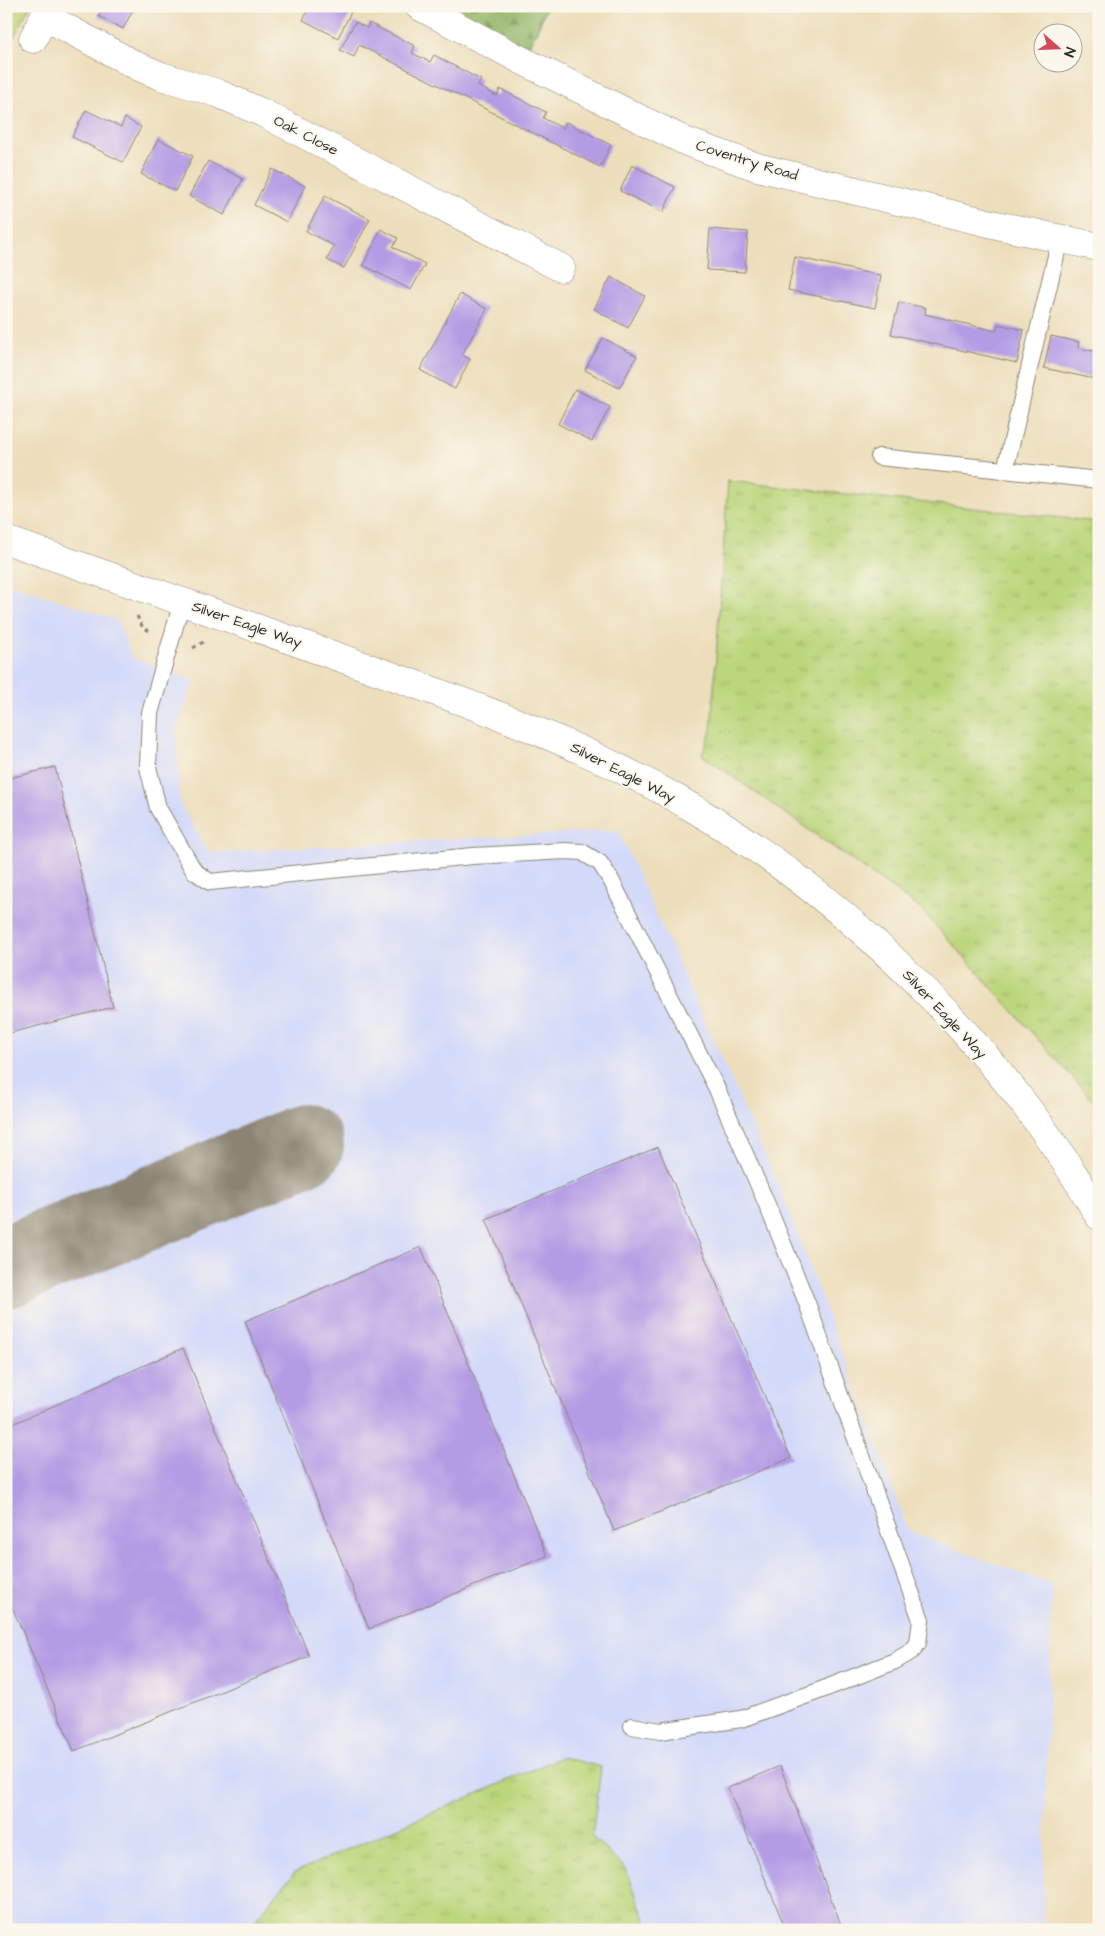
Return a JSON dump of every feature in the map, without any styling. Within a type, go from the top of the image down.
[{"type":"street","name":"Coventry Road","points":[[419,6],[545,72],[687,142],[757,167],[1099,247]]},
{"type":"street","name":"Oak Close","points":[[42,20],[161,76],[217,93],[263,113],[561,268]]},
{"type":"street","name":"Silver Eagle Way","points":[[6,540],[448,695],[525,725],[593,755],[691,806],[761,852],[836,909],[910,975],[967,1035],[1034,1115],[1099,1216]]},
{"type":"lane","points":[[1005,470],[1060,239]]},
{"type":"lane","points":[[879,457],[1099,480]]},
{"type":"lane","points":[[182,602],[150,713],[148,767],[158,808],[194,871],[210,882],[473,856],[565,851],[582,852],[600,863],[611,880],[718,1090],[807,1303],[922,1620],[918,1643],[912,1651],[895,1661],[741,1719],[660,1731],[632,1726]]},
{"type":"path","points":[[171,640],[193,648],[206,640]]},
{"type":"shaded area","points":[[6,583],[117,620],[132,657],[194,681],[176,731],[180,804],[210,853],[618,830],[780,1188],[909,1532],[1052,1585],[1042,1930],[6,1930]]},
{"type":"green space","points":[[6,6],[30,6],[6,52]]},
{"type":"green space","points":[[420,6],[547,6],[537,31],[521,60]]},
{"type":"green space","points":[[728,481],[1099,522],[1099,1110],[1091,1098],[920,908],[702,755],[711,731]]},
{"type":"green space","points":[[562,1757],[601,1767],[592,1837],[626,1869],[649,1930],[247,1930],[295,1872]]},
{"type":"building","points":[[103,6],[135,6],[123,29],[98,16]]},
{"type":"building","points":[[310,6],[341,6],[351,12],[338,38],[303,20]]},
{"type":"building","points":[[355,22],[367,28],[369,23],[415,46],[412,53],[430,62],[434,55],[481,80],[478,86],[497,96],[500,89],[546,112],[543,118],[554,124],[563,128],[566,122],[611,145],[600,167],[359,45],[354,57],[340,50]]},
{"type":"building","points":[[86,110],[121,127],[125,118],[141,127],[123,162],[72,137]]},
{"type":"building","points":[[158,139],[193,156],[175,191],[141,174]]},
{"type":"building","points":[[208,161],[243,179],[224,215],[189,196]]},
{"type":"building","points":[[632,165],[675,187],[663,212],[620,191]]},
{"type":"building","points":[[272,169],[305,186],[287,222],[254,205]]},
{"type":"building","points":[[325,196],[370,219],[344,268],[327,260],[334,246],[306,231]]},
{"type":"building","points":[[381,229],[398,238],[393,247],[425,264],[411,290],[363,265]]},
{"type":"building","points":[[710,229],[748,232],[745,272],[707,270]]},
{"type":"building","points":[[795,257],[881,276],[875,308],[788,290]]},
{"type":"building","points":[[611,277],[645,296],[628,328],[594,309]]},
{"type":"building","points":[[460,294],[487,309],[462,355],[470,359],[455,389],[420,370]]},
{"type":"building","points":[[899,302],[926,308],[925,314],[996,331],[998,324],[1024,330],[1017,363],[891,334]]},
{"type":"building","points":[[1051,336],[1079,342],[1078,348],[1099,352],[1099,380],[1044,368]]},
{"type":"building","points":[[603,338],[637,356],[619,388],[585,370]]},
{"type":"building","points":[[575,389],[610,407],[592,441],[558,424]]},
{"type":"building","points":[[55,767],[113,1007],[6,1034],[6,779]]},
{"type":"building","points":[[658,1147],[791,1458],[614,1531],[486,1219]]},
{"type":"building","points":[[421,1247],[547,1556],[369,1629],[245,1321]]},
{"type":"building","points":[[183,1348],[309,1656],[74,1751],[6,1593],[6,1427]]},
{"type":"building","points":[[780,1766],[843,1930],[786,1930],[728,1788]]},
{"type":"taxiway","points":[[6,1267],[303,1145]]}]
